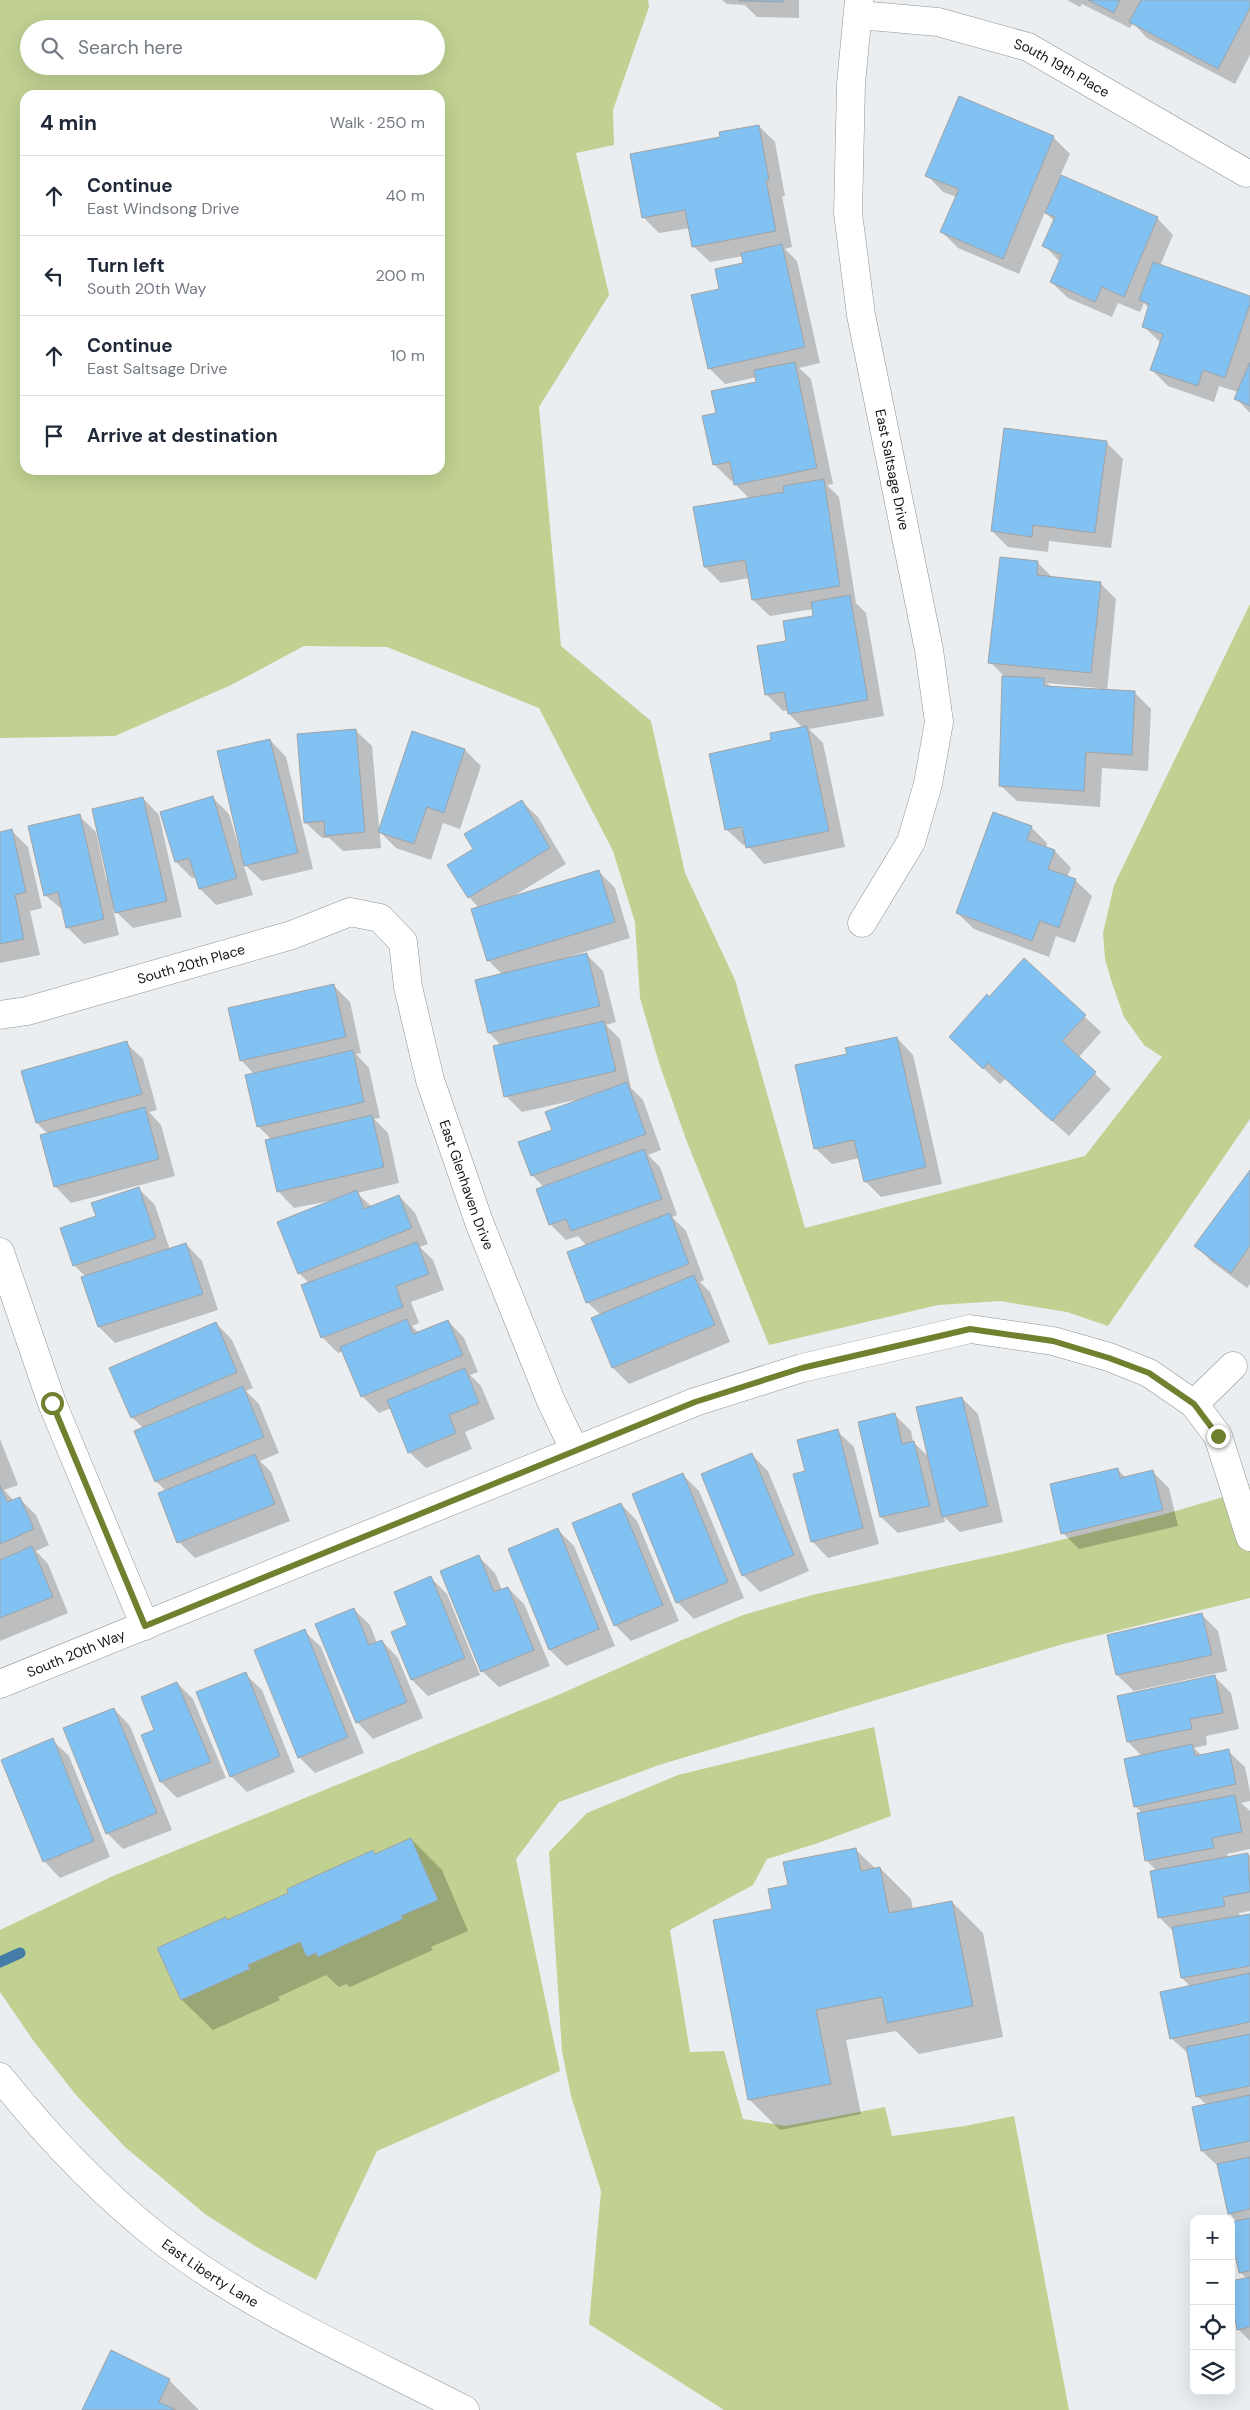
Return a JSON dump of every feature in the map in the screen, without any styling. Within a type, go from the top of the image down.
[{"type":"street","name":"South 19th Place","points":[[859,8],[938,22],[1028,47],[1246,174]]},
{"type":"street","name":"East Saltsage Drive","points":[[859,8],[851,84],[848,213],[861,315],[929,650],[939,722],[928,784],[911,842],[862,923]]},
{"type":"street","name":"South 20th Place","points":[[0,1015],[27,1011],[292,935],[350,912],[380,918]]},
{"type":"street","name":"East Glenhaven Drive","points":[[380,918],[403,942],[408,987],[433,1089],[479,1222],[551,1401],[574,1449]]},
{"type":"street","points":[[0,1252],[52,1403],[145,1626]]},
{"type":"street","name":"South 20th Way","points":[[0,1684],[574,1449],[695,1402],[802,1368],[970,1329],[1053,1341],[1109,1358],[1149,1373],[1194,1404]]},
{"type":"street","points":[[1234,1366],[1194,1404],[1218,1436],[1250,1537]]},
{"type":"street","name":"East Liberty Lane","points":[[0,2077],[50,2139],[115,2201],[157,2236],[219,2279],[289,2321],[465,2410]]},
{"type":"green space","points":[[0,0],[648,0],[649,7],[613,110],[614,145],[576,153],[609,295],[539,407],[561,646],[651,721],[685,873],[735,980],[805,1228],[1085,1156],[1162,1057],[1144,1045],[1124,1017],[1105,959],[1103,933],[1114,885],[1250,604],[1250,1119],[1108,1326],[1067,1312],[1000,1301],[938,1305],[769,1345],[687,1142],[660,1066],[640,998],[635,922],[613,851],[539,708],[387,647],[304,646],[231,685],[115,736],[0,738]]},
{"type":"green space","points":[[1250,1487],[1250,1598],[1063,1644],[659,1765],[559,1802],[516,1859],[560,2071],[377,2151],[316,2280],[260,2249],[205,2214],[125,2147],[76,2095],[35,2043],[0,1992],[0,1930],[113,1876],[558,1695],[743,1615],[812,1595],[1012,1552],[1162,1515],[1237,1493]]},
{"type":"green space","points":[[874,1727],[891,1816],[818,1843],[767,1859],[753,1885],[670,1930],[690,2052],[724,2051],[743,2119],[786,2126],[885,2107],[892,2136],[965,2126],[1014,2116],[1069,2410],[724,2410],[589,2324],[601,2191],[571,2096],[562,2051],[549,1852],[587,1813],[678,1775]]},
{"type":"building","points":[[783,0],[783,2],[739,1]]},
{"type":"building","points":[[1088,0],[1120,0],[1114,13]]},
{"type":"building","points":[[1141,0],[1250,0],[1250,8],[1218,69],[1129,22]]},
{"type":"building","points":[[959,96],[1054,136],[1003,259],[940,232],[959,189],[925,176]]},
{"type":"building","points":[[759,125],[769,180],[766,180],[776,231],[692,247],[685,210],[642,218],[630,154],[720,137],[719,132]]},
{"type":"building","points":[[1061,175],[1158,217],[1124,297],[1102,287],[1095,302],[1050,282],[1062,255],[1042,246],[1055,217],[1045,213]]},
{"type":"building","points":[[782,244],[805,347],[708,369],[691,295],[719,289],[715,269],[743,263],[741,253]]},
{"type":"building","points":[[1153,262],[1250,296],[1250,304],[1225,378],[1203,370],[1198,386],[1150,370],[1163,334],[1142,327],[1149,304],[1139,300]]},
{"type":"building","points":[[795,362],[817,468],[734,485],[730,462],[713,465],[702,416],[716,413],[711,391],[756,382],[754,370]]},
{"type":"building","points":[[1250,362],[1250,406],[1234,399]]},
{"type":"building","points":[[1004,428],[1107,441],[1095,533],[1033,525],[1032,537],[991,531]]},
{"type":"building","points":[[824,479],[840,586],[752,600],[745,560],[704,567],[693,507],[784,492],[783,486]]},
{"type":"building","points":[[1000,557],[1038,561],[1037,575],[1101,582],[1091,673],[988,663]]},
{"type":"building","points":[[850,595],[868,700],[788,714],[784,692],[765,695],[757,646],[786,641],[783,621],[813,616],[811,602]]},
{"type":"building","points":[[1002,676],[1044,678],[1044,686],[1135,691],[1132,755],[1086,752],[1084,791],[999,786]]},
{"type":"building","points":[[807,726],[829,831],[746,848],[742,827],[725,830],[709,754],[771,740],[770,733]]},
{"type":"building","points":[[356,729],[365,832],[325,836],[324,821],[304,823],[297,734]]},
{"type":"building","points":[[412,731],[465,749],[444,813],[427,807],[414,844],[378,832]]},
{"type":"building","points":[[270,739],[298,853],[244,866],[217,751]]},
{"type":"building","points":[[213,796],[237,878],[199,889],[189,858],[175,862],[160,812]]},
{"type":"building","points":[[143,797],[167,901],[115,913],[92,809]]},
{"type":"building","points":[[522,800],[550,848],[468,898],[447,865],[473,849],[464,834]]},
{"type":"building","points":[[993,812],[1032,826],[1027,840],[1055,850],[1048,869],[1076,879],[1059,928],[1040,921],[1032,941],[956,913]]},
{"type":"building","points":[[80,814],[104,919],[66,928],[58,892],[44,896],[28,826]]},
{"type":"building","points":[[12,829],[26,892],[15,895],[24,939],[0,944],[0,832]]},
{"type":"building","points":[[599,870],[615,922],[487,961],[471,909]]},
{"type":"building","points":[[587,953],[600,1006],[488,1033],[475,980]]},
{"type":"building","points":[[1024,958],[1086,1015],[1062,1041],[1096,1072],[1052,1121],[988,1063],[983,1069],[949,1037],[987,994],[989,997]]},
{"type":"building","points":[[334,984],[346,1037],[240,1061],[228,1008]]},
{"type":"building","points":[[604,1021],[616,1071],[504,1097],[493,1046]]},
{"type":"building","points":[[897,1037],[926,1167],[864,1182],[854,1140],[814,1149],[795,1065],[847,1054],[845,1048]]},
{"type":"building","points":[[127,1041],[142,1094],[36,1123],[21,1071]]},
{"type":"building","points":[[353,1050],[364,1102],[257,1127],[245,1075]]},
{"type":"building","points":[[627,1082],[646,1134],[531,1176],[518,1142],[552,1130],[545,1112]]},
{"type":"building","points":[[145,1107],[159,1159],[54,1187],[40,1135]]},
{"type":"building","points":[[372,1115],[384,1167],[277,1192],[265,1140]]},
{"type":"building","points":[[644,1149],[662,1199],[571,1231],[566,1219],[549,1225],[536,1189]]},
{"type":"building","points":[[1250,1170],[1250,1246],[1231,1273],[1194,1246]]},
{"type":"building","points":[[139,1187],[156,1238],[73,1266],[60,1228],[96,1216],[91,1203]]},
{"type":"building","points":[[357,1190],[364,1209],[399,1195],[412,1228],[298,1274],[277,1222]]},
{"type":"building","points":[[670,1213],[689,1264],[586,1303],[567,1252]]},
{"type":"building","points":[[417,1242],[429,1274],[396,1286],[403,1307],[321,1338],[301,1285]]},
{"type":"building","points":[[186,1243],[203,1294],[98,1327],[81,1277]]},
{"type":"building","points":[[694,1275],[715,1325],[612,1368],[591,1318]]},
{"type":"building","points":[[407,1319],[413,1334],[448,1320],[463,1355],[361,1397],[340,1347]]},
{"type":"building","points":[[216,1322],[237,1372],[131,1418],[109,1368]]},
{"type":"building","points":[[465,1368],[479,1403],[449,1415],[456,1433],[408,1453],[387,1400]]},
{"type":"building","points":[[243,1386],[264,1437],[155,1482],[134,1431]]},
{"type":"building","points":[[962,1397],[988,1506],[942,1517],[916,1407]]},
{"type":"building","points":[[895,1413],[902,1444],[914,1441],[930,1506],[880,1517],[858,1422]]},
{"type":"building","points":[[838,1429],[863,1528],[811,1542],[793,1474],[805,1471],[797,1440]]},
{"type":"building","points":[[752,1453],[794,1555],[742,1576],[701,1474]]},
{"type":"building","points":[[255,1454],[275,1504],[177,1543],[158,1493]]},
{"type":"building","points":[[1118,1468],[1120,1478],[1153,1470],[1163,1510],[1061,1534],[1050,1484]]},
{"type":"building","points":[[683,1473],[728,1582],[676,1603],[632,1494]]},
{"type":"building","points":[[0,1485],[7,1502],[20,1497],[34,1529],[0,1544]]},
{"type":"building","points":[[621,1503],[663,1605],[614,1626],[572,1523]]},
{"type":"building","points":[[558,1528],[599,1629],[549,1650],[508,1549]]},
{"type":"building","points":[[32,1546],[53,1597],[0,1618],[0,1560]]},
{"type":"building","points":[[479,1555],[494,1592],[508,1587],[534,1650],[481,1672],[440,1571]]},
{"type":"building","points":[[431,1576],[465,1658],[411,1680],[391,1632],[407,1625],[394,1592]]},
{"type":"building","points":[[354,1608],[369,1645],[382,1640],[407,1702],[356,1723],[315,1624]]},
{"type":"building","points":[[1202,1613],[1212,1655],[1116,1675],[1107,1635]]},
{"type":"building","points":[[305,1629],[348,1737],[298,1758],[254,1650]]},
{"type":"building","points":[[246,1672],[280,1756],[230,1777],[196,1692]]},
{"type":"building","points":[[1215,1675],[1223,1713],[1190,1719],[1192,1729],[1127,1742],[1117,1696]]},
{"type":"building","points":[[177,1682],[211,1762],[160,1782],[141,1735],[154,1730],[141,1697]]},
{"type":"building","points":[[114,1708],[157,1813],[106,1834],[63,1728]]},
{"type":"building","points":[[53,1738],[94,1841],[43,1862],[1,1760]]},
{"type":"building","points":[[1192,1744],[1195,1756],[1229,1749],[1236,1784],[1134,1807],[1124,1759]]},
{"type":"building","points":[[1235,1795],[1242,1832],[1212,1838],[1214,1848],[1145,1861],[1137,1813]]},
{"type":"building","points":[[411,1838],[438,1900],[401,1916],[403,1919],[318,1957],[316,1953],[307,1957],[300,1942],[248,1965],[250,1969],[181,2000],[157,1948],[226,1917],[227,1920],[288,1893],[287,1889],[373,1850],[375,1854]]},
{"type":"building","points":[[856,1848],[861,1871],[880,1867],[889,1913],[952,1901],[973,2006],[887,2023],[882,1997],[816,2010],[831,2084],[748,2100],[713,1920],[772,1909],[768,1889],[788,1885],[783,1862]]},
{"type":"building","points":[[1248,1853],[1250,1892],[1223,1897],[1225,1906],[1158,1918],[1150,1871]]},
{"type":"building","points":[[1250,1914],[1250,1966],[1181,1978],[1172,1927]]},
{"type":"building","points":[[1250,1973],[1250,2022],[1170,2039],[1160,1992]]},
{"type":"building","points":[[1250,2034],[1250,2086],[1196,2097],[1186,2047]]},
{"type":"building","points":[[1250,2095],[1250,2141],[1201,2151],[1192,2107]]},
{"type":"building","points":[[1250,2157],[1250,2209],[1228,2214],[1217,2164]]},
{"type":"building","points":[[1250,2218],[1250,2271],[1239,2273],[1235,2254],[1235,2221]]},
{"type":"building","points":[[1250,2277],[1250,2327],[1237,2330],[1235,2319],[1235,2280]]},
{"type":"building","points":[[111,2350],[170,2379],[159,2402],[176,2410],[82,2410]]},
{"type":"waterway","points":[[0,1962],[20,1953]]},
{"type":"route","points":[[52,1403],[145,1626],[574,1449],[695,1402],[802,1368],[970,1329],[1053,1341],[1109,1358],[1149,1373],[1194,1404],[1218,1436]]}]
